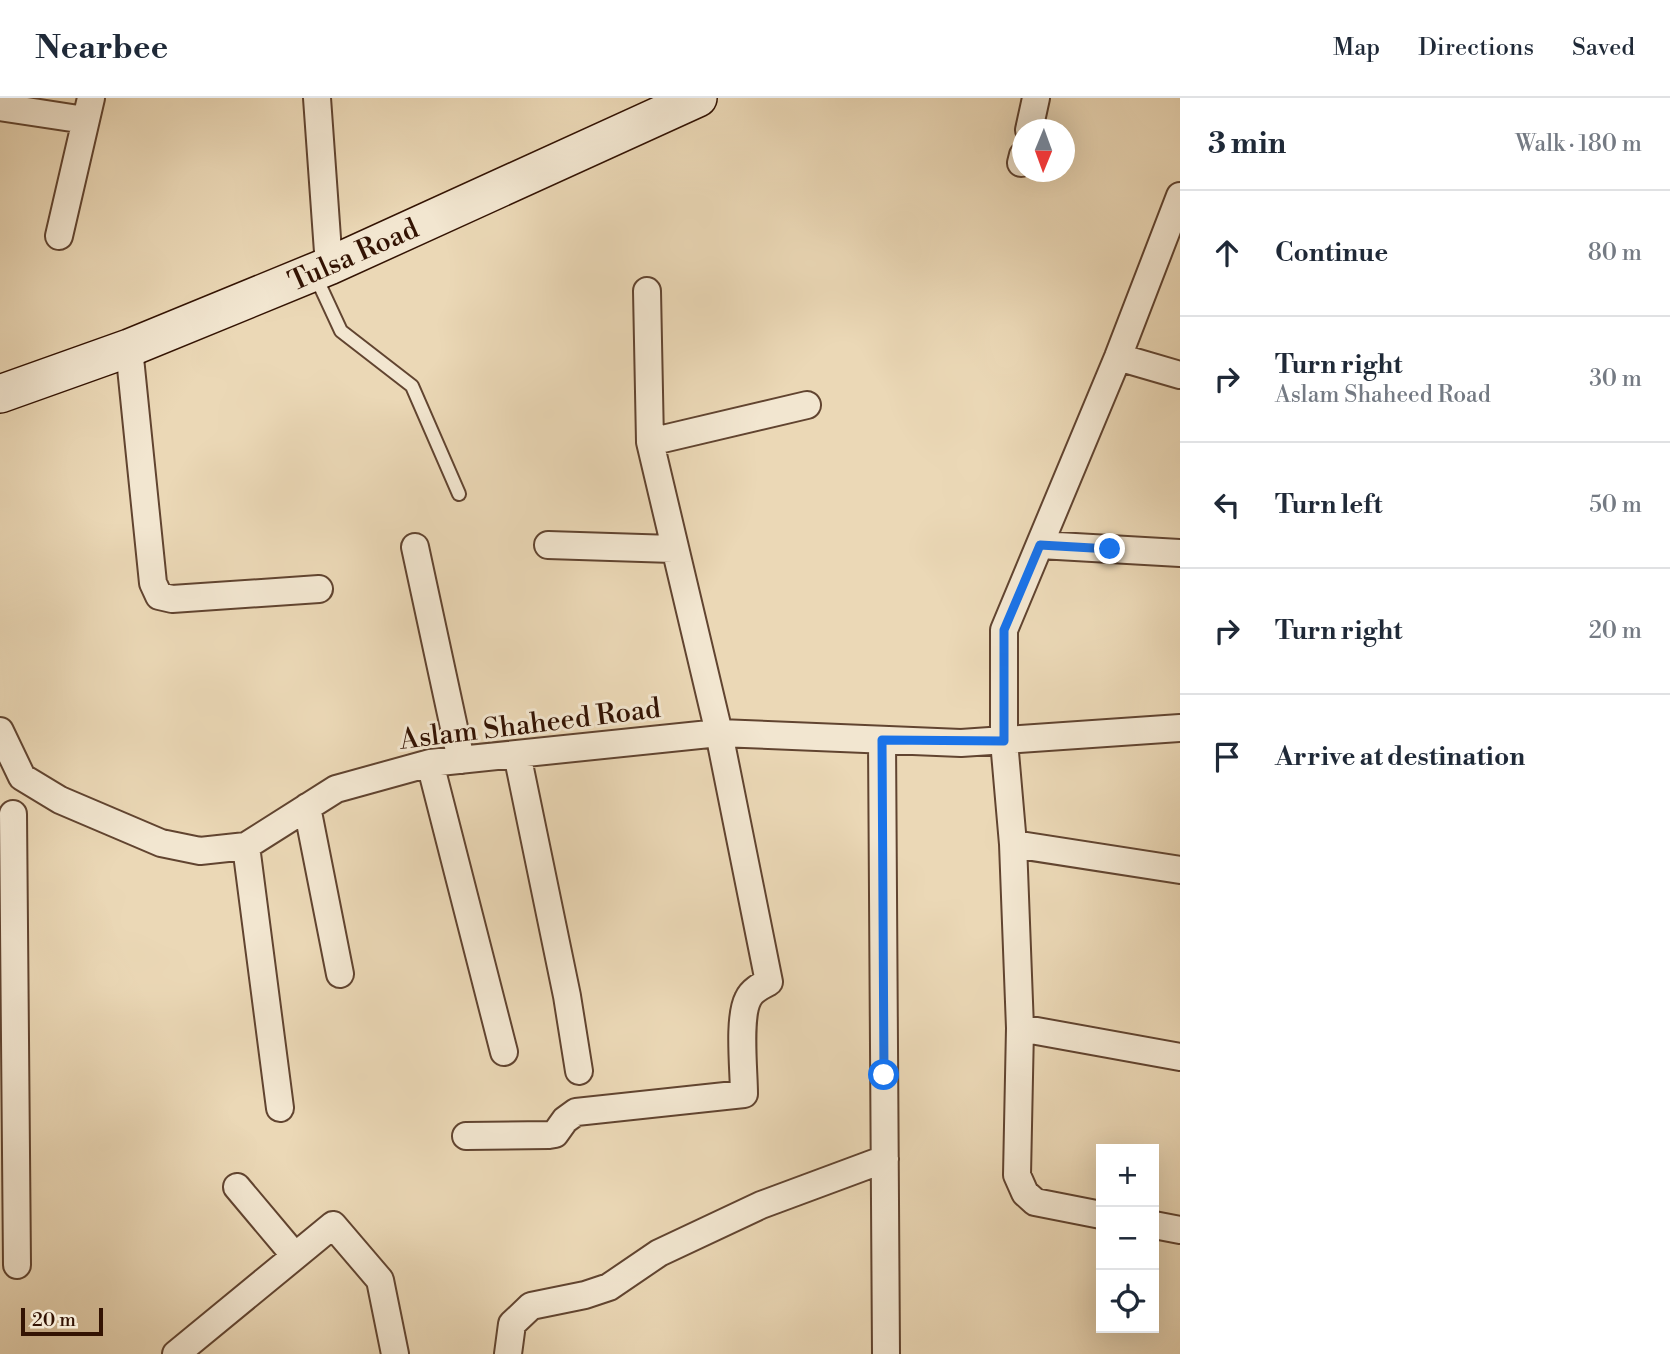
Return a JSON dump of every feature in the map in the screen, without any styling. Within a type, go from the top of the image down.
[{"type":"main road","name":"Tulsa Road","points":[[0,394],[129,348],[321,270],[698,98]]},
{"type":"street","points":[[317,98],[321,270]]},
{"type":"street","points":[[1031,119],[1036,98]]},
{"type":"street","points":[[0,107],[88,109],[59,236]]},
{"type":"street","points":[[1096,1214],[1035,1202],[1025,1194],[1017,1175],[1020,1028],[1013,845],[1004,741],[1004,630],[1118,357],[1180,196]]},
{"type":"street","points":[[466,1136],[549,1135],[555,1134],[565,1120],[576,1112],[744,1094],[744,1014],[747,1000],[759,987],[769,982],[719,733],[673,549],[650,442],[647,291]]},
{"type":"street","points":[[129,348],[153,583],[159,596],[172,599],[319,589]]},
{"type":"street","points":[[1118,357],[1180,375]]},
{"type":"street","points":[[650,442],[807,405]]},
{"type":"street","points":[[548,545],[673,549]]},
{"type":"street","points":[[1040,545],[1180,553]]},
{"type":"street","points":[[415,547],[461,760]]},
{"type":"street","name":"Aslam Shaheed Road","points":[[0,731],[22,776],[60,800],[161,843],[200,851],[246,846],[336,789],[430,763],[719,733],[882,740],[1004,741],[1180,728]]},
{"type":"street","points":[[882,740],[886,1354]]},
{"type":"street","points":[[517,754],[567,996],[579,1071]]},
{"type":"street","points":[[430,763],[505,1052]]},
{"type":"street","points":[[17,1265],[7,813],[60,800]]},
{"type":"street","points":[[307,807],[340,974]]},
{"type":"street","points":[[1013,845],[1180,870]]},
{"type":"street","points":[[246,846],[280,1108]]},
{"type":"street","points":[[1020,1028],[1180,1057]]},
{"type":"street","points":[[508,1354],[512,1324],[531,1306],[609,1287],[659,1253],[761,1205],[885,1159]]},
{"type":"street","points":[[237,1186],[295,1256]]},
{"type":"street","points":[[176,1354],[332,1225],[380,1280],[395,1354]]},
{"type":"street","points":[[1159,1226],[1180,1230]]},
{"type":"lane","points":[[321,270],[341,331],[412,386],[459,494]]},
{"type":"route","points":[[884,1075],[882,740],[961,743],[1004,741],[1004,630],[1040,545],[1110,549]]}]
